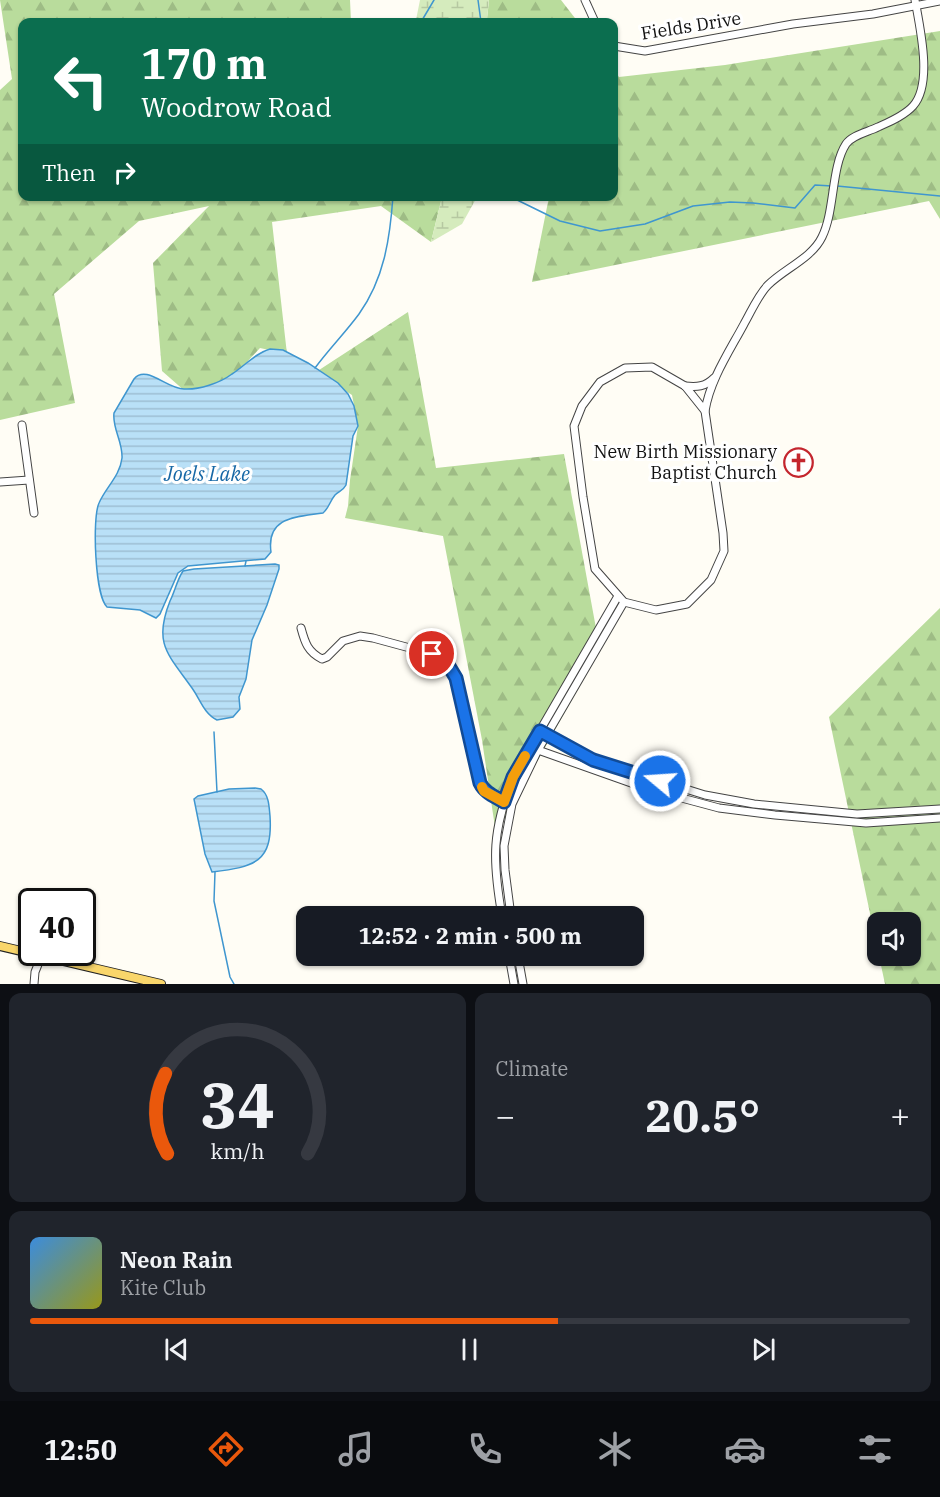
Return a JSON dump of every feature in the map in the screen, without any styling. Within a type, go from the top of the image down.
[{"type":"main road","points":[[0,946],[18,951]]},
{"type":"main road","points":[[81,966],[161,984]]},
{"type":"street","points":[[585,0],[593,18]]},
{"type":"street","name":"Fields Drive","points":[[618,47],[645,51],[793,24],[873,14],[915,2],[940,1]]},
{"type":"street","points":[[705,411],[685,386],[652,367],[626,368],[600,382],[582,406],[574,426],[595,569],[621,599],[656,610],[687,604],[711,580],[724,551],[705,411],[707,400],[717,374],[766,287],[814,249],[822,239],[846,143],[905,113],[914,106],[923,88],[924,69],[915,2]]},
{"type":"street","points":[[685,386],[698,387],[708,383],[717,374]]},
{"type":"street","points":[[22,425],[34,513]]},
{"type":"street","points":[[0,482],[29,480]]},
{"type":"street","points":[[501,906],[495,869],[496,832],[513,777],[534,748],[621,599]]},
{"type":"street","points":[[301,628],[304,641],[311,653],[322,659],[343,641],[360,636],[432,654],[447,663],[456,678],[480,783],[484,791],[512,804]]},
{"type":"street","points":[[543,733],[593,760],[705,795],[754,804],[857,814],[940,809]]},
{"type":"street","points":[[510,906],[504,846],[512,804],[534,748]]},
{"type":"street","points":[[534,748],[648,789],[719,808],[866,823],[940,818]]},
{"type":"street","points":[[34,984],[37,966]]},
{"type":"street","points":[[511,966],[514,984]]},
{"type":"street","points":[[520,966],[523,984]]},
{"type":"green space","points":[[0,0],[350,0],[351,18],[18,18],[18,201],[441,201],[431,242],[381,206],[272,222],[287,354],[260,348],[231,379],[186,392],[162,371],[153,263],[209,206],[139,221],[54,294],[75,403],[0,420],[0,90],[12,79]]},
{"type":"green space","points":[[420,0],[489,0],[487,18],[416,18]]},
{"type":"green space","points":[[489,0],[561,0],[575,18],[487,18]]},
{"type":"green space","points":[[940,31],[940,219],[929,201],[532,282],[548,201],[618,201],[618,76],[725,65]]},
{"type":"green space","points":[[441,201],[475,201],[462,224],[431,242]]},
{"type":"green space","points":[[408,312],[436,468],[564,454],[600,650],[496,834],[482,740],[443,536],[345,518],[358,426],[352,395],[316,372]]},
{"type":"green space","points":[[940,608],[940,984],[885,984],[881,966],[921,966],[921,912],[870,912],[829,717]]},
{"type":"water","name":"Joels Lake","points":[[270,349],[283,350],[308,363],[338,383],[348,394],[354,406],[358,426],[353,436],[345,487],[335,495],[323,513],[286,520],[279,525],[271,540],[271,552],[265,559],[188,566],[178,573],[160,614],[156,618],[140,610],[107,607],[103,600],[97,573],[95,540],[97,511],[102,497],[121,464],[122,452],[114,413],[134,379],[144,374],[177,388],[203,387],[227,377]]},
{"type":"water","points":[[279,565],[279,569],[252,640],[246,679],[239,697],[240,709],[233,717],[217,720],[205,710],[166,648],[163,628],[170,601],[183,571]]},
{"type":"water","points":[[255,788],[264,791],[269,805],[270,831],[264,853],[250,864],[240,868],[212,872],[205,854],[194,799],[229,789]]},
{"type":"waterway","points":[[423,18],[434,0]]},
{"type":"waterway","points":[[478,0],[480,18]]},
{"type":"waterway","points":[[519,201],[560,221],[600,231],[645,224],[693,206],[730,202],[795,208],[815,185],[832,186]]},
{"type":"waterway","points":[[837,186],[940,196]]},
{"type":"waterway","points":[[315,368],[368,301],[380,273],[388,243],[393,201]]},
{"type":"waterway","points":[[245,566],[246,561]]},
{"type":"waterway","points":[[214,732],[217,792]]},
{"type":"waterway","points":[[215,872],[214,901],[230,977],[234,984]]},
{"type":"slow traffic","points":[[482,787],[484,791],[504,802],[513,777],[525,756]]},
{"type":"place","name":"New Birth Missionary Baptist Church","points":[[798,462]]},
{"type":"route","points":[[432,654],[447,663],[456,678],[480,783],[484,791],[504,802],[513,777],[540,731],[593,760],[660,781]]}]
